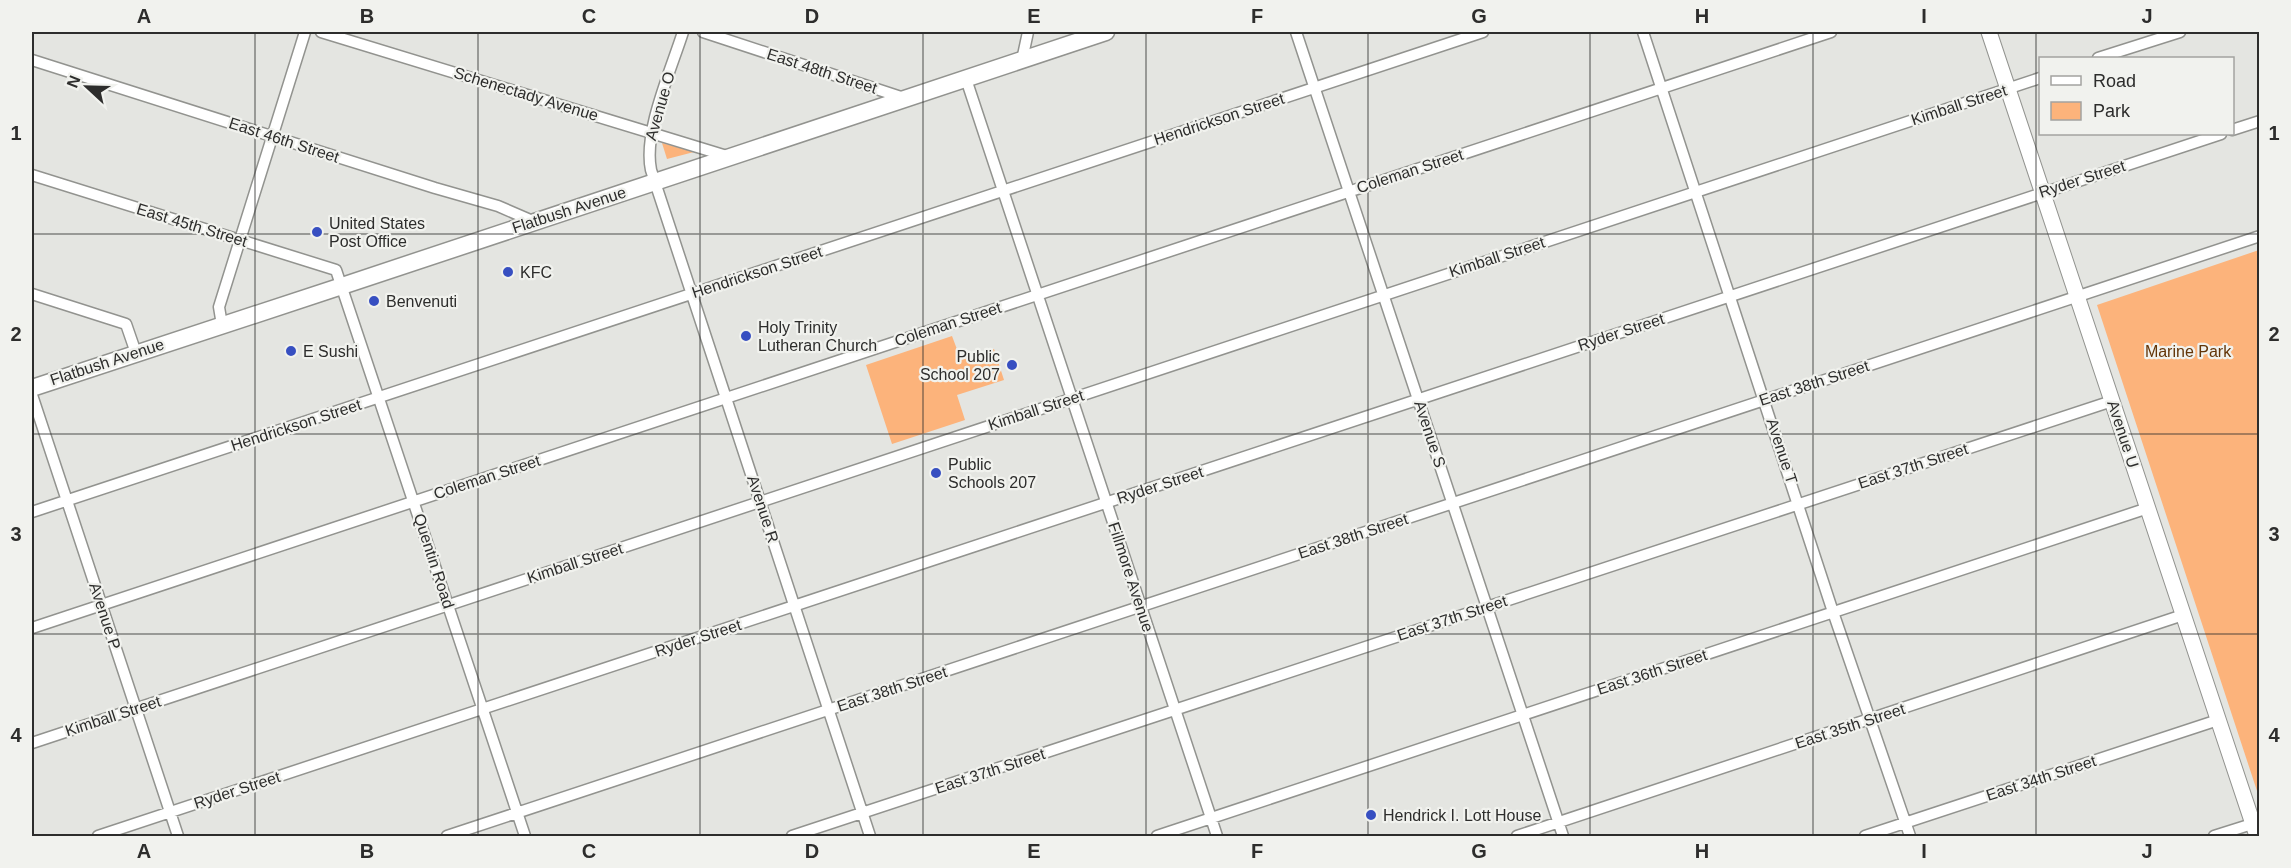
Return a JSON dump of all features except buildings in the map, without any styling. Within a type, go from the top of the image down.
[{"type":"main road","name":"Avenue U","points":[[1989,32],[2254,830]]},
{"type":"main road","name":"Flatbush Avenue","points":[[32,388],[908,99],[1098,34]]},
{"type":"street","points":[[222,325],[219,307],[305,32]]},
{"type":"street","name":"Schenectady Avenue","points":[[321,32],[731,157]]},
{"type":"street","name":"Avenue O","points":[[655,182],[648,158],[651,132],[683,32]]},
{"type":"street","name":"East 48th Street","points":[[703,32],[908,99]]},
{"type":"street","points":[[1022,60],[1028,32]]},
{"type":"street","points":[[1074,32],[1098,34]]},
{"type":"street","name":"Avenue S","points":[[1296,32],[1563,837]]},
{"type":"street","name":"Hendrickson Street","points":[[32,512],[1483,32]]},
{"type":"street","name":"Avenue T","points":[[1643,32],[1833,612],[1910,837]]},
{"type":"street","name":"Coleman Street","points":[[32,628],[1831,32]]},
{"type":"street","points":[[2101,57],[2180,32]]},
{"type":"street","name":"East 46th Street","points":[[32,60],[498,206],[535,222]]},
{"type":"street","name":"Kimball Street","points":[[32,743],[2039,78]]},
{"type":"street","name":"Fillmore Avenue","points":[[966,79],[1217,837]]},
{"type":"street","points":[[2234,129],[2259,121]]},
{"type":"street","name":"Ryder Street","points":[[98,837],[2218,135]]},
{"type":"street","name":"East 45th Street","points":[[32,175],[336,270],[342,286]]},
{"type":"street","name":"Avenue R","points":[[655,182],[870,837]]},
{"type":"street","name":"East 38th Street","points":[[447,837],[2259,236]]},
{"type":"street","name":"Quentin Road","points":[[342,286],[525,837]]},
{"type":"street","points":[[32,294],[126,324],[136,353]]},
{"type":"street","name":"Avenue P","points":[[32,394],[178,837]]},
{"type":"street","name":"East 37th Street","points":[[792,837],[2112,401]]},
{"type":"street","name":"East 36th Street","points":[[1156,837],[2148,508]]},
{"type":"street","name":"East 35th Street","points":[[1517,837],[2183,615]]},
{"type":"street","name":"East 34th Street","points":[[1864,837],[2218,720]]},
{"type":"street","points":[[2214,837],[2254,830]]},
{"type":"green space","points":[[662,143],[694,152],[667,159]]},
{"type":"green space","name":"Marine Park","points":[[2260,250],[2259,797],[2097,305]]},
{"type":"green space","points":[[952,336],[961,360],[994,349],[1004,380],[957,395],[965,420],[892,444],[866,365]]},
{"type":"place","name":"United States Post Office","points":[[317,232]]},
{"type":"place","name":"KFC","points":[[508,272]]},
{"type":"place","name":"Benvenuti","points":[[374,301]]},
{"type":"place","name":"Holy Trinity Lutheran Church","points":[[746,336]]},
{"type":"place","name":"E Sushi","points":[[291,351]]},
{"type":"place","name":"Public School 207","points":[[1012,365]]},
{"type":"place","name":"Public Schools 207","points":[[936,473]]},
{"type":"place","name":"Hendrick I. Lott House","points":[[1371,815]]}]
